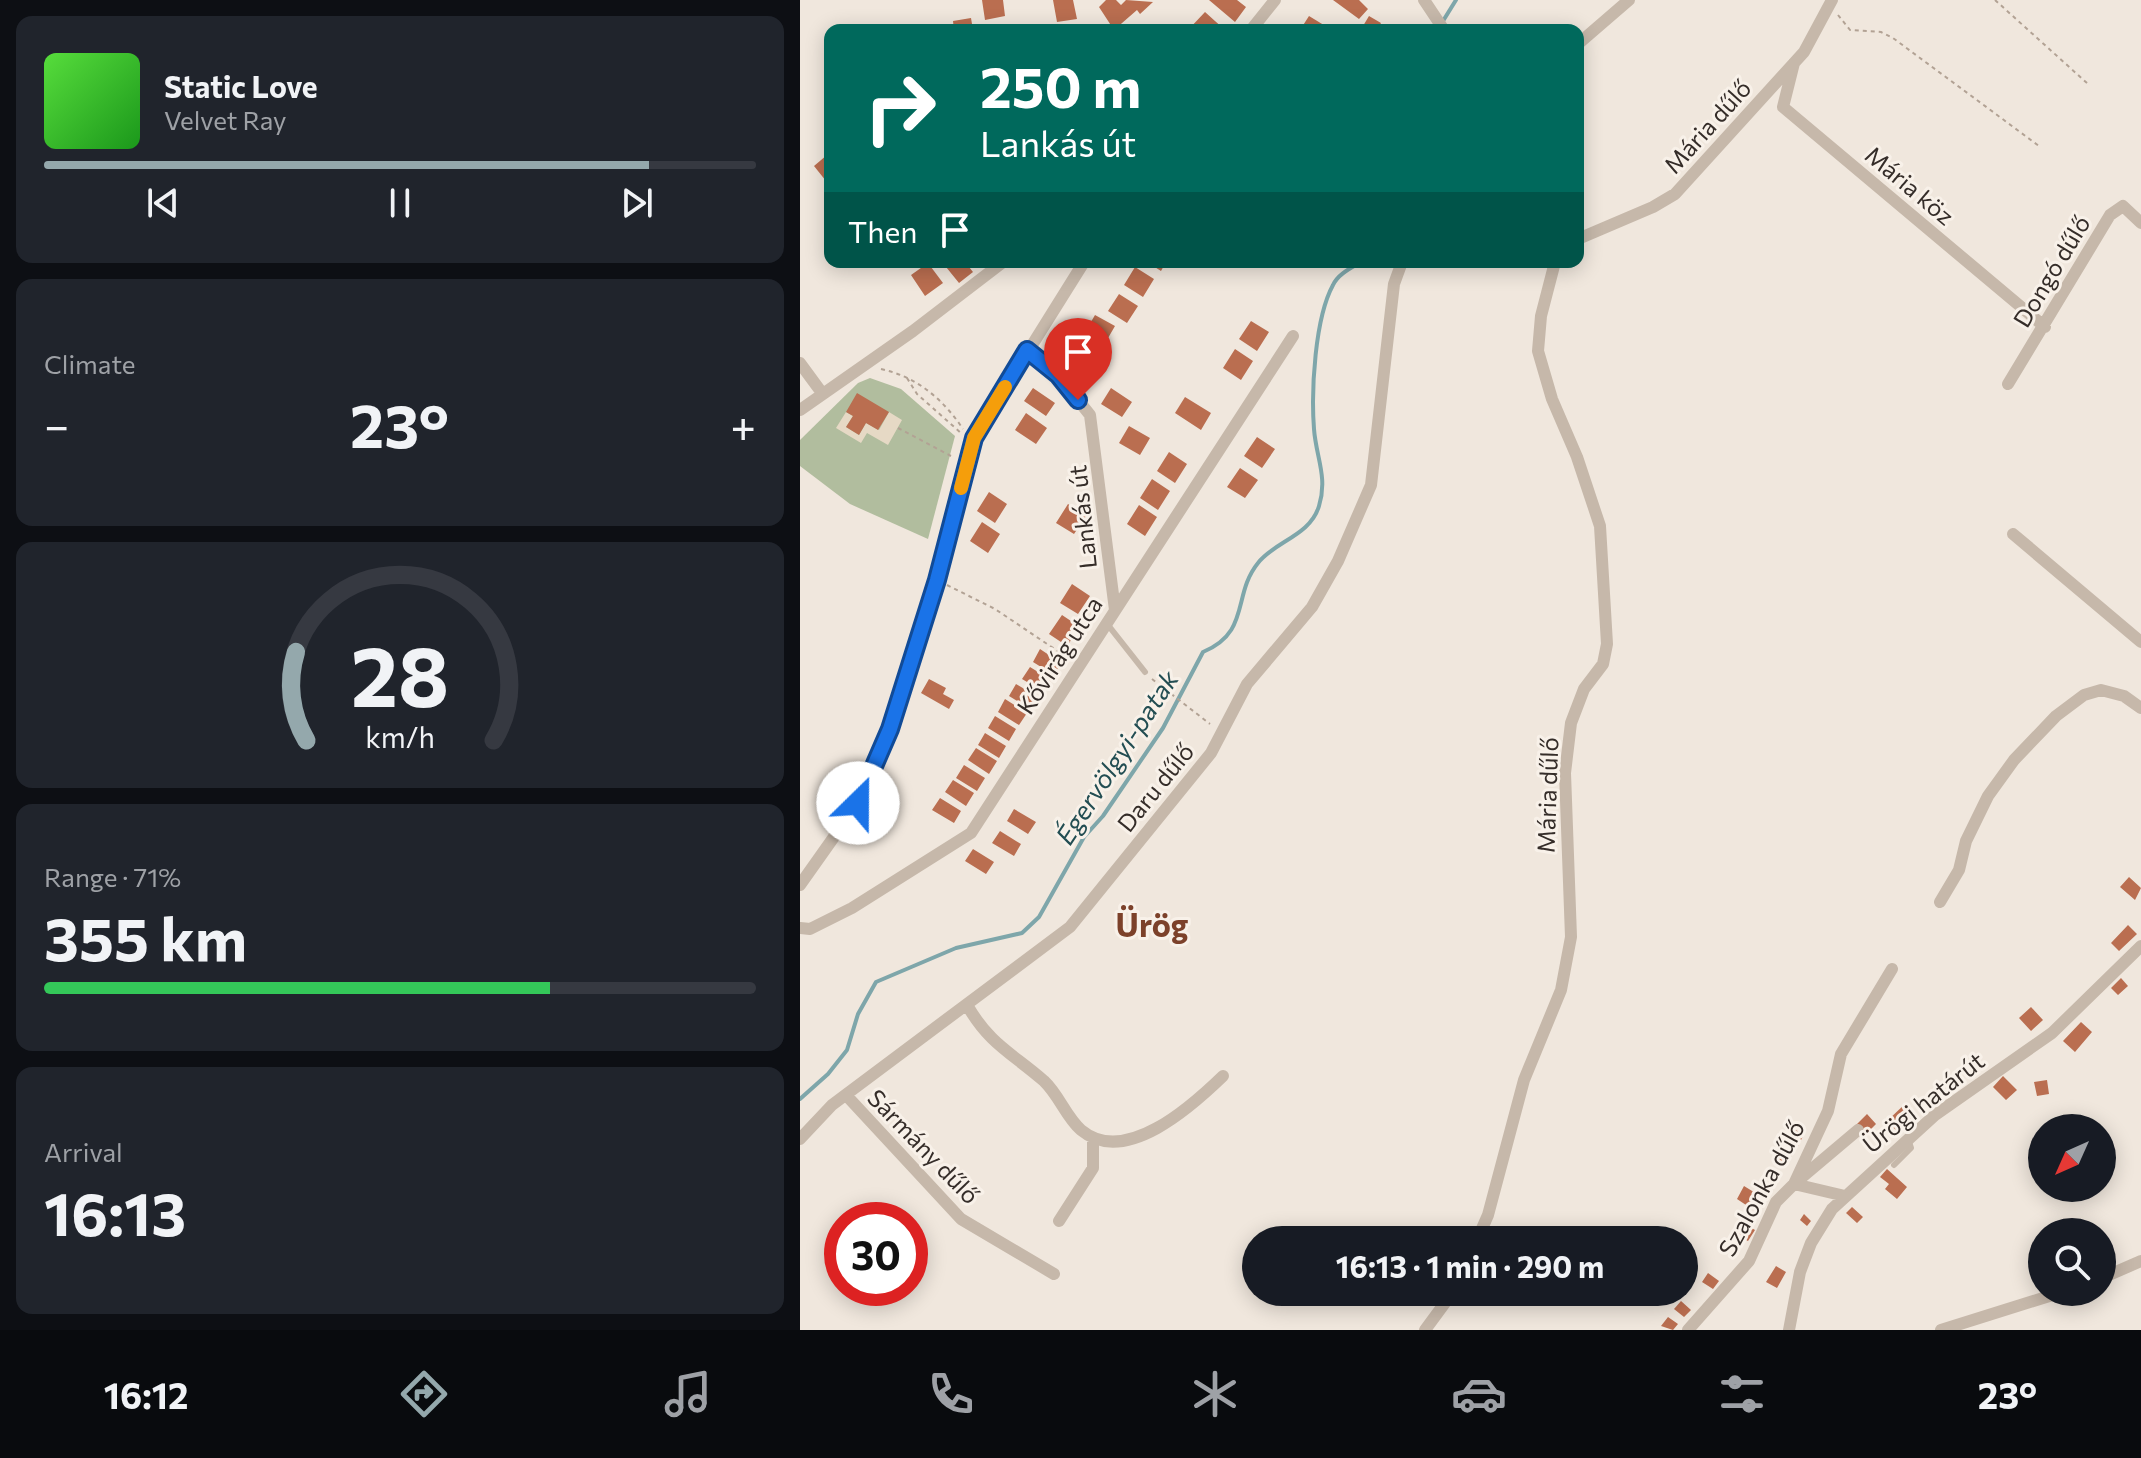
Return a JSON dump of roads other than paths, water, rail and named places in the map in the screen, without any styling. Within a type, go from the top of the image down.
[{"type":"street","points":[[1256,24],[1275,0]]},
{"type":"street","points":[[1424,0],[1440,24]]},
{"type":"street","points":[[1584,39],[1629,0]]},
{"type":"street","name":"Mária dűlő","points":[[1584,236],[1653,207],[1675,194],[1804,52],[1836,2]]},
{"type":"street","name":"Mária köz","points":[[1794,63],[1783,107],[2045,327]]},
{"type":"street","name":"Dongó dűlő","points":[[2008,384],[2117,207],[2123,206],[2141,223]]},
{"type":"street","points":[[800,410],[995,268]]},
{"type":"street","points":[[800,885],[858,803],[890,729],[937,580],[974,438],[1078,268]]},
{"type":"street","name":"Daru dűlő","points":[[800,1139],[846,1095],[1070,927],[1211,753],[1247,684],[1312,607],[1338,561],[1371,485],[1394,284],[1400,268]]},
{"type":"street","name":"Mária dűlő","points":[[1483,1226],[1524,1080],[1564,978],[1571,937],[1565,773],[1571,723],[1584,689],[1603,664],[1607,644],[1600,526],[1577,457],[1552,399],[1538,351],[1541,316],[1553,268]]},
{"type":"street","name":"Kővirág utca","points":[[800,928],[810,929],[852,908],[971,833],[1293,336]]},
{"type":"street","name":"Lankás út","points":[[1027,350],[1058,375],[1090,415],[1115,610]]},
{"type":"street","points":[[800,363],[822,393]]},
{"type":"street","points":[[2013,534],[2141,642]]},
{"type":"street","points":[[1940,902],[1959,870],[1966,841],[1988,796],[2014,760],[2056,716],[2084,695],[2101,690],[2124,696],[2141,708]]},
{"type":"street","name":"Ürögi határút","points":[[1789,1330],[1800,1272],[1811,1243],[1832,1209],[1908,1139],[1972,1087],[2052,1033],[2141,946]]},
{"type":"street","name":"Szalonka dűlő","points":[[1688,1330],[1749,1261],[1776,1202],[1794,1184],[1828,1111],[1841,1054],[1892,969]]},
{"type":"street","points":[[967,1005],[996,1045],[1046,1083],[1078,1128],[1093,1139],[1107,1142],[1128,1139],[1175,1120],[1223,1076]]},
{"type":"street","name":"Sármány dűlő","points":[[846,1095],[961,1219],[1054,1274]]},
{"type":"street","points":[[1794,1184],[1858,1130]]},
{"type":"street","points":[[1059,1221],[1093,1168],[1093,1139]]},
{"type":"street","points":[[1794,1184],[1845,1196]]},
{"type":"street","points":[[2116,1272],[2141,1261]]},
{"type":"street","points":[[1941,1330],[2028,1303]]},
{"type":"street","points":[[1425,1330],[1443,1306]]},
{"type":"lane","points":[[1106,623],[1145,672]]},
{"type":"lane","points":[[1894,1165],[1911,1148],[1908,1139]]},
{"type":"waterway","name":"Égervölgyi-patak","points":[[1443,21],[1456,0]]},
{"type":"waterway","name":"Égervölgyi-patak","points":[[800,1099],[828,1074],[847,1050],[858,1014],[876,982],[956,948],[1022,933],[1039,917],[1084,837],[1103,816],[1163,728],[1203,652],[1218,644],[1235,623],[1245,588],[1258,563],[1300,531],[1314,516],[1322,486],[1313,413],[1318,335],[1335,281],[1351,268]]},
{"type":"district","name":"Ürög","points":[[1152,924]]}]
